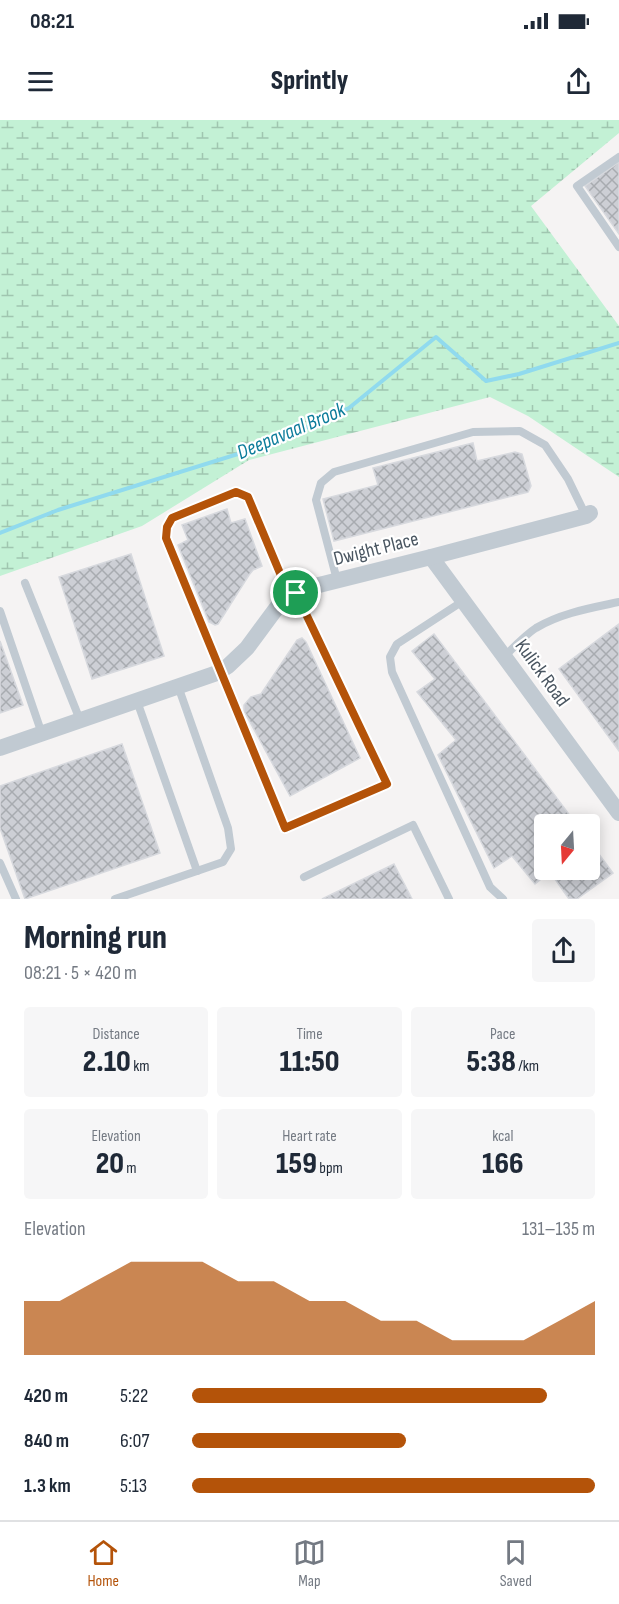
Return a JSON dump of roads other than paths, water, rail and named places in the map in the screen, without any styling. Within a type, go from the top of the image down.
[{"type":"street","name":"Dwight Place","points":[[0,748],[221,670],[247,648],[281,602],[303,589],[588,515]]},
{"type":"street","name":"Kulick Road","points":[[431,557],[619,813]]},
{"type":"lane","points":[[619,157],[577,186],[619,247]]},
{"type":"lane","points":[[337,580],[316,500],[321,483],[334,472],[473,432],[520,431],[545,445],[568,479],[588,515]]},
{"type":"lane","points":[[236,492],[248,497],[293,595],[387,784],[285,828],[166,538],[167,527],[172,518],[236,492]]},
{"type":"lane","points":[[25,583],[80,720]]},
{"type":"lane","points":[[463,601],[397,644],[390,657],[392,672],[490,887],[503,899]]},
{"type":"lane","points":[[504,657],[535,629],[557,618],[619,602]]},
{"type":"lane","points":[[0,611],[42,734]]},
{"type":"lane","points":[[115,899],[223,862],[231,849],[228,828],[178,686]]},
{"type":"lane","points":[[137,701],[197,871]]},
{"type":"lane","points":[[304,877],[413,825],[449,899]]},
{"type":"lane","points":[[0,863],[16,899]]},
{"type":"waterway","name":"Deepavaal Brook","points":[[0,533],[58,510],[273,443],[349,408],[436,337],[486,381],[519,374],[619,343]]}]
